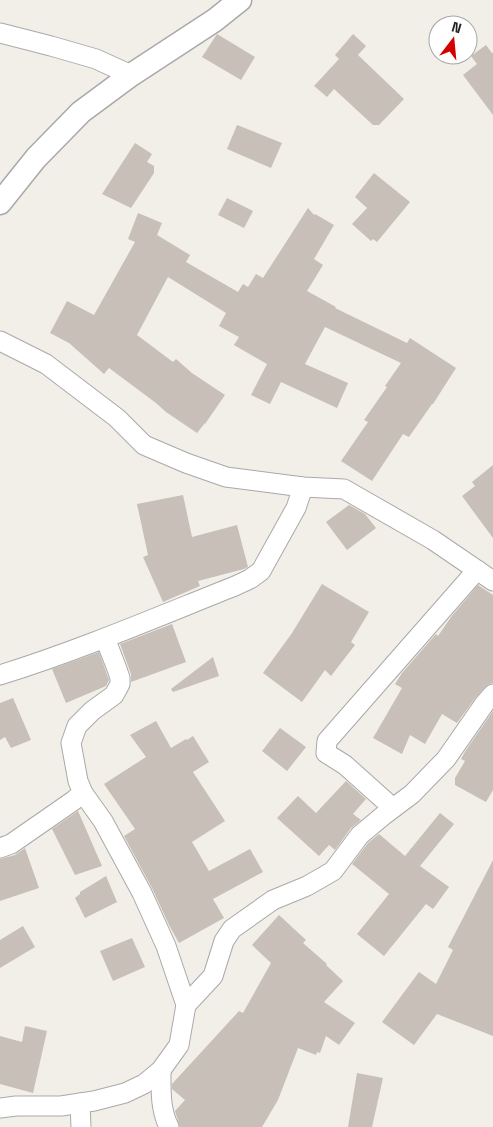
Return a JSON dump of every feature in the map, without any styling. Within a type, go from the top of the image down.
[{"type":"street","points":[[0,203],[36,158],[82,112],[240,0]]},
{"type":"street","points":[[0,33],[96,59],[131,76]]},
{"type":"street","points":[[0,341],[46,364],[117,418],[144,445],[226,477],[303,487],[344,489],[433,540],[493,581]]},
{"type":"street","points":[[0,675],[39,663],[105,638],[250,579],[261,572],[296,508],[303,487]]},
{"type":"street","points":[[393,808],[345,765],[326,753],[327,741],[476,570]]},
{"type":"street","points":[[0,1108],[61,1106],[94,1101],[125,1093],[144,1084],[161,1070],[179,1045],[186,1005],[166,946],[142,893],[103,821],[83,793],[78,781],[71,743],[77,726],[92,711],[114,695],[120,684],[120,678],[105,638]]},
{"type":"street","points":[[186,1005],[213,976],[224,941],[232,929],[272,900],[307,886],[332,871],[360,835],[412,794],[446,759],[484,703],[493,694]]},
{"type":"street","points":[[0,848],[12,844],[83,793]]},
{"type":"street","points":[[161,1070],[162,1109],[170,1127]]},
{"type":"street","points":[[80,1103],[81,1127]]},
{"type":"building","points":[[217,34],[255,57],[241,80],[202,57]]},
{"type":"building","points":[[353,34],[366,46],[358,55],[404,99],[379,125],[373,125],[334,89],[327,97],[314,86],[339,59],[335,55]]},
{"type":"building","points":[[486,45],[493,53],[493,115],[463,75],[478,65],[478,51]]},
{"type":"building","points":[[237,125],[282,143],[271,168],[227,149]]},
{"type":"building","points":[[135,143],[152,154],[147,162],[154,166],[154,173],[131,208],[102,194]]},
{"type":"building","points":[[374,173],[410,202],[377,242],[373,239],[371,241],[352,224],[367,208],[355,197]]},
{"type":"building","points":[[227,198],[253,211],[244,228],[218,215]]},
{"type":"building","points":[[308,208],[314,215],[334,225],[314,259],[323,265],[307,291],[335,308],[407,343],[410,338],[456,368],[409,437],[403,434],[372,481],[341,461],[368,422],[364,420],[401,363],[325,327],[305,364],[348,383],[337,408],[281,382],[270,404],[251,395],[267,364],[234,345],[239,337],[219,326],[226,313],[168,277],[137,335],[173,362],[176,359],[192,373],[225,395],[197,433],[166,412],[109,368],[104,374],[69,343],[50,333],[67,301],[94,315],[135,242],[128,239],[138,213],[162,223],[157,235],[190,255],[186,262],[238,292],[243,284],[248,287],[256,274],[263,278]]},
{"type":"building","points":[[493,465],[493,538],[462,496],[475,486],[472,482]]},
{"type":"building","points":[[183,495],[192,537],[237,525],[248,567],[198,581],[200,586],[163,602],[143,557],[148,555],[137,504]]},
{"type":"building","points":[[349,505],[365,514],[376,528],[347,550],[326,522]]},
{"type":"building","points":[[322,584],[369,612],[351,642],[355,645],[331,676],[325,670],[302,702],[263,673],[292,633]]},
{"type":"building","points":[[478,585],[493,595],[493,683],[485,687],[476,697],[457,723],[442,714],[425,744],[410,735],[402,754],[373,738],[402,688],[395,684],[402,673],[436,634],[438,636]]},
{"type":"building","points":[[172,624],[186,662],[131,682],[131,674],[120,644]]},
{"type":"building","points":[[99,652],[109,680],[106,686],[66,703],[52,669]]},
{"type":"building","points":[[213,657],[219,676],[173,692],[171,689]]},
{"type":"building","points":[[13,698],[31,740],[11,748],[5,737],[0,740],[0,703]]},
{"type":"building","points":[[493,711],[493,790],[486,802],[455,785],[455,778],[465,761],[461,759],[466,750]]},
{"type":"building","points":[[156,721],[171,748],[193,736],[209,762],[193,772],[225,821],[192,842],[209,871],[250,849],[263,872],[213,899],[224,918],[179,943],[124,836],[135,829],[104,784],[146,757],[130,735]]},
{"type":"building","points":[[280,728],[306,747],[287,771],[262,751]]},
{"type":"building","points":[[346,781],[366,799],[353,814],[361,820],[351,828],[335,850],[329,845],[319,856],[277,818],[298,796],[316,813]]},
{"type":"building","points":[[78,811],[102,866],[75,875],[52,829]]},
{"type":"building","points":[[440,813],[454,824],[420,866],[449,887],[433,909],[426,904],[384,956],[357,934],[389,894],[352,864],[368,843],[379,834],[405,856]]},
{"type":"building","points":[[25,848],[39,888],[0,901],[0,859],[15,855]]},
{"type":"building","points":[[493,860],[493,1036],[437,1014],[414,1045],[382,1022],[419,972],[436,984],[453,950],[448,947]]},
{"type":"building","points":[[106,876],[117,902],[85,918],[75,898],[80,892]]},
{"type":"building","points":[[279,915],[306,940],[303,943],[343,981],[324,1002],[355,1023],[339,1045],[326,1036],[320,1053],[317,1052],[316,1055],[298,1048],[278,1100],[262,1127],[180,1127],[175,1111],[185,1100],[172,1089],[172,1084],[239,1011],[243,1013],[271,963],[252,945]]},
{"type":"building","points":[[23,926],[35,947],[0,968],[0,940]]},
{"type":"building","points":[[132,938],[145,967],[113,981],[100,951]]},
{"type":"building","points":[[25,1026],[47,1031],[33,1093],[0,1084],[0,1036],[22,1042]]},
{"type":"building","points":[[357,1073],[383,1078],[372,1127],[348,1127]]}]
